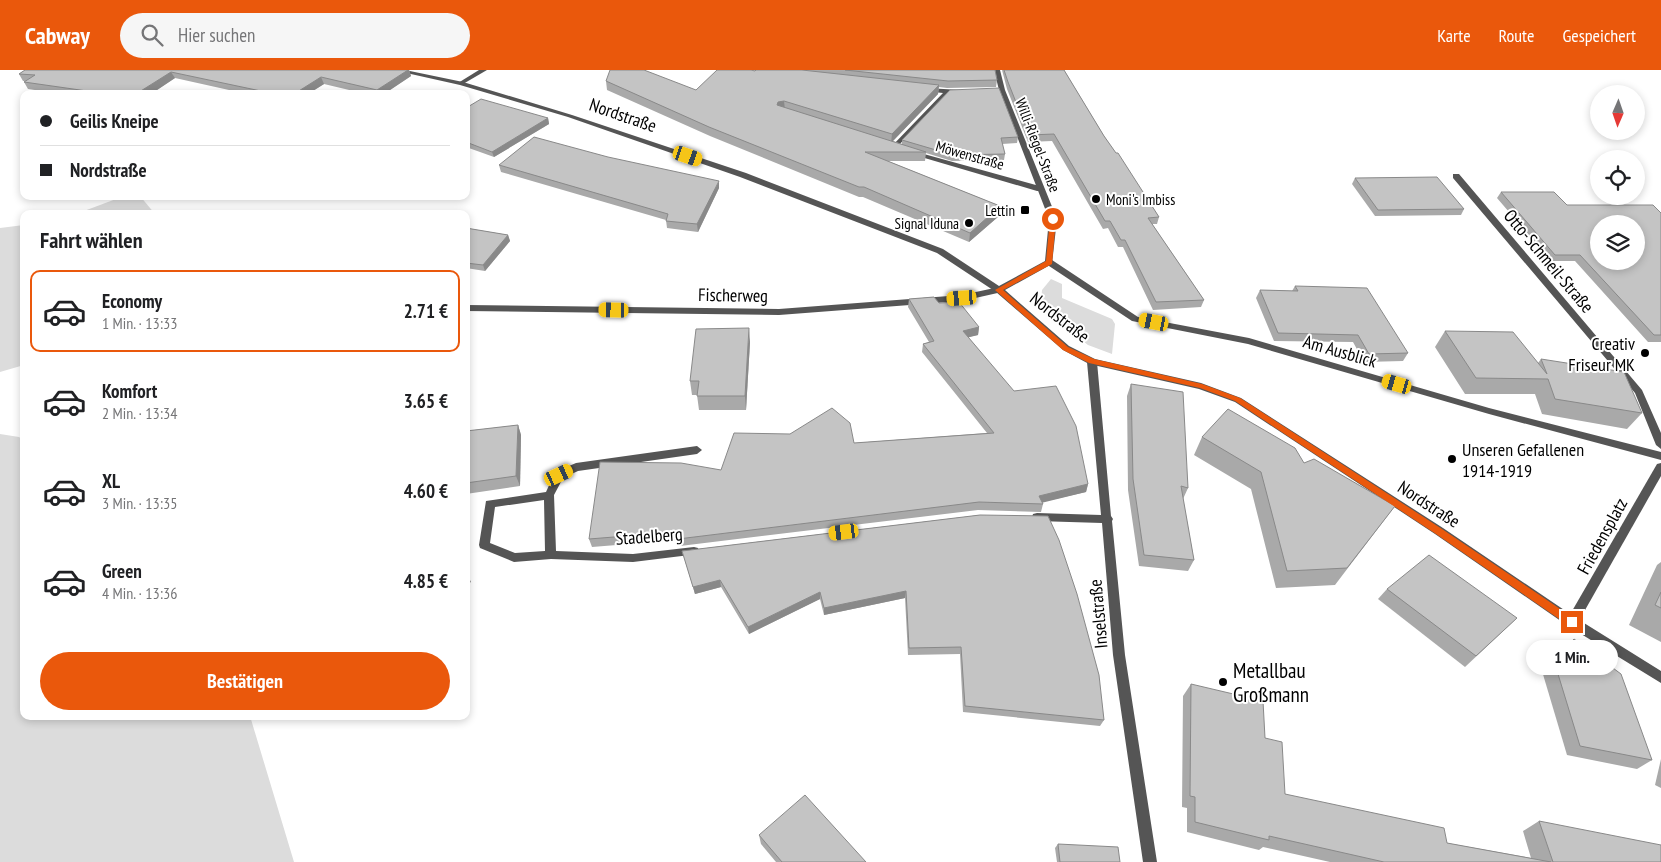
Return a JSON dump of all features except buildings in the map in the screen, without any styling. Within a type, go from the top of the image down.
[{"type":"street","name":"Nordstraße","points":[[396,70],[461,83],[570,116],[812,201],[940,251],[998,290],[1066,348],[1092,362],[1202,386],[1238,400],[1439,531],[1572,622],[1661,678]]},
{"type":"street","points":[[461,83],[484,70]]},
{"type":"street","name":"Willi-Riegel-Straße","points":[[997,70],[1002,90],[1053,219],[1049,262]]},
{"type":"street","points":[[920,89],[965,92]]},
{"type":"street","points":[[993,91],[1002,90]]},
{"type":"street","name":"Möwenstraße","points":[[893,148],[947,92]]},
{"type":"street","name":"Möwenstraße","points":[[884,145],[1040,189]]},
{"type":"street","name":"Otto-Schmeil-Straße","points":[[1456,176],[1639,392],[1661,444]]},
{"type":"street","points":[[998,290],[1049,262]]},
{"type":"street","name":"Am Ausblick","points":[[1049,262],[1135,318],[1249,341],[1489,412],[1661,456]]},
{"type":"street","name":"Fischerweg","points":[[470,308],[779,312],[962,298],[998,290]]},
{"type":"street","name":"Inselstraße","points":[[1092,362],[1120,654],[1150,862]]},
{"type":"street","points":[[551,555],[549,496],[559,475],[576,467],[697,450]]},
{"type":"street","name":"Friedensplatz","points":[[1572,622],[1661,467]]},
{"type":"street","name":"Stadelberg","points":[[549,496],[490,504],[484,545],[514,558],[551,555],[633,558],[702,550]]},
{"type":"street","points":[[1028,517],[1108,519]]},
{"type":"shaded area","points":[[113,200],[143,200],[152,210],[87,210]]},
{"type":"shaded area","points":[[20,226],[20,366],[0,372],[0,228]]},
{"type":"shaded area","points":[[1051,279],[1062,284],[1062,298],[1112,319],[1115,324],[1112,354],[1088,345],[1049,314],[1041,302],[1042,290]]},
{"type":"shaded area","points":[[0,434],[20,438],[20,720],[251,720],[294,862],[0,862]]},
{"type":"place","name":"Moni's Imbiss","points":[[1096,199]]},
{"type":"place","name":"Lettin","points":[[1025,210]]},
{"type":"place","name":"Signal Iduna","points":[[969,223]]},
{"type":"place","name":"Creativ Friseur MK","points":[[1645,353]]},
{"type":"place","name":"Unseren Gefallenen 1914-1919","points":[[1452,459]]},
{"type":"place","name":"Metallbau Großmann","points":[[1223,682]]},
{"type":"route","points":[[1053,219],[1049,262],[998,290],[1066,348],[1092,362],[1202,386],[1238,400],[1439,531],[1572,622]]}]
